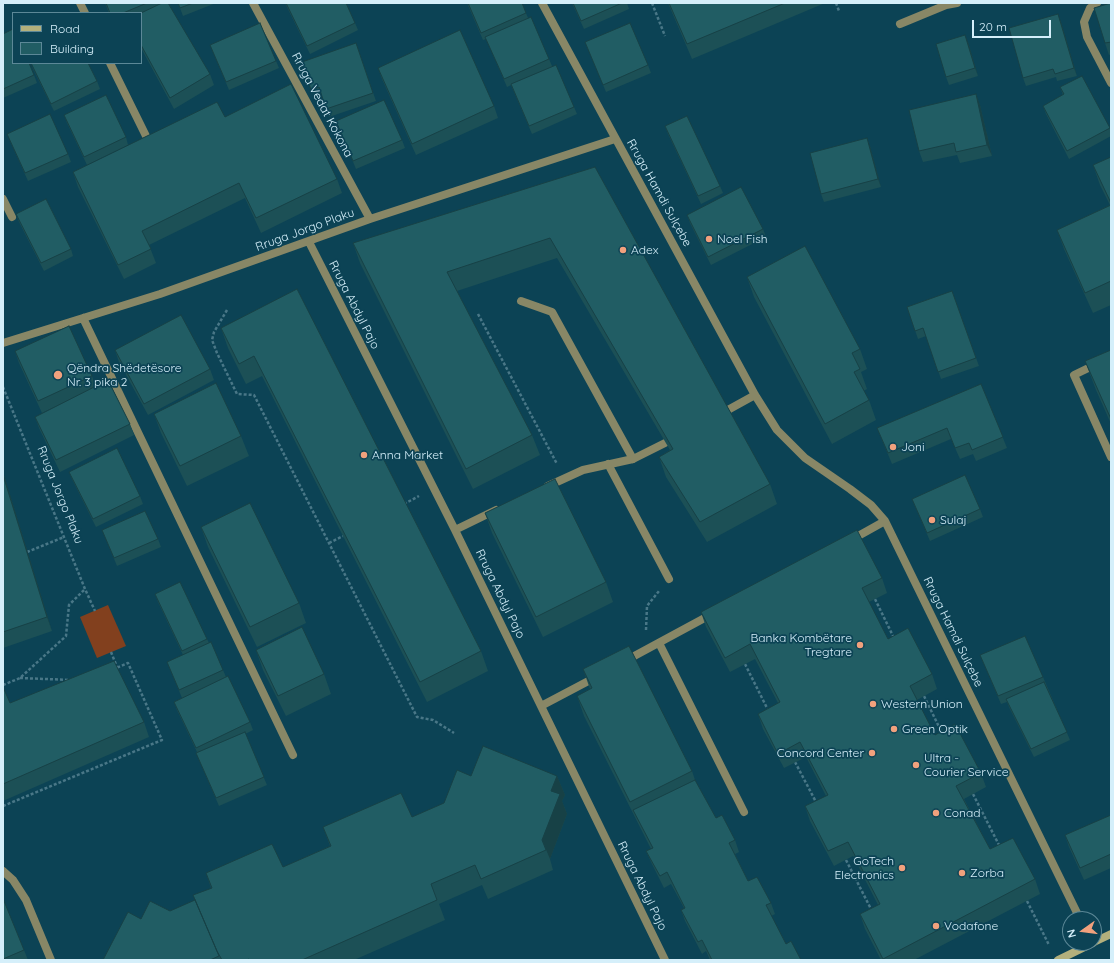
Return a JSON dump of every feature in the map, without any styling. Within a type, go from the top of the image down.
[{"type":"main road","points":[[1102,938],[1111,934]]},
{"type":"main road","points":[[1058,960],[1077,951]]},
{"type":"street","points":[[80,3],[84,12]]},
{"type":"street","name":"Rruga Vedat Kokona","points":[[254,3],[370,219]]},
{"type":"street","name":"Rruga Hamdi Sulçebe","points":[[542,3],[755,395],[777,430],[805,458],[856,493],[871,505],[886,521],[1076,911]]},
{"type":"street","points":[[900,24],[946,5],[957,3]]},
{"type":"street","points":[[1097,3],[1090,8],[1084,22],[1087,37],[1111,83]]},
{"type":"street","points":[[110,64],[146,136]]},
{"type":"street","name":"Rruga Jorgo Plaku","points":[[3,343],[160,294],[370,219],[615,139]]},
{"type":"street","points":[[3,199],[12,217]]},
{"type":"street","name":"Rruga Abdyl Pajo","points":[[309,242],[455,530],[665,960]]},
{"type":"street","points":[[521,301],[552,312],[633,459]]},
{"type":"street","points":[[83,318],[293,755]]},
{"type":"street","points":[[1111,357],[1074,375],[1111,457]]},
{"type":"street","points":[[726,411],[755,395]]},
{"type":"street","points":[[537,491],[583,470],[633,459],[665,443]]},
{"type":"street","points":[[608,464],[669,579]]},
{"type":"street","points":[[455,530],[503,507]]},
{"type":"street","points":[[846,542],[886,521]]},
{"type":"street","points":[[618,666],[718,611]]},
{"type":"street","points":[[658,644],[744,812]]},
{"type":"street","points":[[541,706],[604,673]]},
{"type":"street","points":[[3,871],[13,880],[26,900],[51,960]]},
{"type":"path","points":[[652,3],[665,36]]},
{"type":"path","points":[[836,3],[839,11]]},
{"type":"path","points":[[227,310],[214,332],[212,340],[217,354],[237,394],[254,395],[417,717],[433,720],[454,733]]},
{"type":"path","points":[[478,314],[565,478]]},
{"type":"path","name":"Rruga Jorgo Plaku","points":[[3,387],[95,611]]},
{"type":"path","points":[[329,543],[343,536]]},
{"type":"path","points":[[28,552],[64,537]]},
{"type":"path","points":[[645,651],[647,606],[669,579]]},
{"type":"path","points":[[3,685],[20,678],[66,636],[69,605],[85,589]]},
{"type":"path","points":[[875,599],[897,644]]},
{"type":"path","points":[[111,652],[117,667]]},
{"type":"path","points":[[3,806],[162,740],[128,663],[111,670]]},
{"type":"path","points":[[745,664],[772,716]]},
{"type":"path","points":[[20,678],[77,680]]},
{"type":"path","points":[[924,696],[945,738]]},
{"type":"path","points":[[795,762],[819,808]]},
{"type":"path","points":[[973,794],[1002,852]]},
{"type":"path","points":[[846,860],[874,915]]},
{"type":"path","points":[[1027,901],[1050,947]]},
{"type":"shaded area","points":[[108,605],[126,646],[97,658],[80,617]]},
{"type":"building","points":[[106,3],[147,3],[125,12],[110,12]]},
{"type":"building","points":[[162,3],[168,3],[210,74],[170,98],[142,47],[142,13]]},
{"type":"building","points":[[178,3],[193,3],[180,8]]},
{"type":"building","points":[[286,3],[346,3],[355,23],[307,46]]},
{"type":"building","points":[[468,3],[522,3],[526,13],[481,33]]},
{"type":"building","points":[[573,3],[622,3],[581,21]]},
{"type":"building","points":[[669,3],[785,3],[687,44]]},
{"type":"building","points":[[1111,3],[1111,42],[1105,43],[1094,8]]},
{"type":"building","points":[[1058,14],[1074,68],[1055,74],[1053,69],[1023,78],[1009,28]]},
{"type":"building","points":[[531,17],[549,59],[504,79],[485,37]]},
{"type":"building","points":[[260,23],[276,61],[226,82],[210,45]]},
{"type":"building","points":[[630,23],[648,65],[603,85],[585,42]]},
{"type":"building","points":[[12,30],[12,64],[29,64],[34,75],[3,89],[3,34]]},
{"type":"building","points":[[460,30],[494,106],[412,144],[378,68]]},
{"type":"building","points":[[965,35],[975,68],[946,77],[936,44]]},
{"type":"building","points":[[356,43],[373,93],[326,109],[319,87],[311,90],[302,62]]},
{"type":"building","points":[[31,64],[88,64],[97,81],[51,104]]},
{"type":"building","points":[[556,65],[574,107],[529,126],[511,84]]},
{"type":"building","points":[[1082,76],[1110,128],[1067,151],[1043,106],[1064,94],[1060,87]]},
{"type":"building","points":[[291,84],[337,179],[256,218],[239,183],[142,231],[151,249],[118,265],[73,172],[217,102],[225,117]]},
{"type":"building","points":[[976,94],[987,145],[956,152],[954,143],[919,151],[909,110]]},
{"type":"building","points":[[106,95],[126,137],[84,157],[64,115]]},
{"type":"building","points":[[384,100],[402,140],[353,161],[336,121]]},
{"type":"building","points":[[50,114],[68,154],[25,173],[7,134]]},
{"type":"building","points":[[687,116],[720,186],[698,196],[665,126]]},
{"type":"building","points":[[867,138],[878,179],[821,194],[810,153]]},
{"type":"building","points":[[1111,157],[1111,203],[1093,165]]},
{"type":"building","points":[[595,167],[770,484],[700,522],[659,457],[673,449],[550,238],[447,272],[532,435],[466,469],[353,243]]},
{"type":"building","points":[[741,187],[763,229],[708,257],[687,215]]},
{"type":"building","points":[[46,199],[71,249],[41,263],[16,214]]},
{"type":"building","points":[[1111,205],[1111,281],[1085,293],[1057,230]]},
{"type":"building","points":[[805,246],[860,349],[852,353],[860,369],[854,372],[869,400],[825,424],[747,277]]},
{"type":"building","points":[[297,289],[481,651],[420,682],[254,356],[239,364],[221,328]]},
{"type":"building","points":[[952,291],[976,358],[938,372],[923,328],[915,331],[907,307]]},
{"type":"building","points":[[181,315],[210,369],[144,404],[115,350]]},
{"type":"building","name":"Qëndra Shëdetësore Nr. 3 pika 2","points":[[69,326],[92,376],[38,401],[15,351]]},
{"type":"building","points":[[1111,350],[1111,419],[1085,361]]},
{"type":"building","points":[[108,380],[130,424],[56,460],[35,417]]},
{"type":"building","points":[[216,383],[241,436],[180,466],[154,414]]},
{"type":"building","points":[[981,384],[1003,437],[972,450],[969,443],[955,448],[947,428],[888,453],[877,428]]},
{"type":"building","points":[[117,448],[140,496],[93,519],[69,472]]},
{"type":"building","points":[[3,475],[47,617],[3,632]]},
{"type":"building","points":[[965,475],[980,509],[927,533],[912,499]]},
{"type":"building","points":[[555,479],[606,582],[536,617],[485,513]]},
{"type":"building","points":[[250,503],[299,603],[250,627],[201,527]]},
{"type":"building","points":[[145,511],[158,539],[114,558],[102,530]]},
{"type":"building","name":"Concord Center","points":[[857,530],[882,578],[862,588],[888,639],[908,628],[932,674],[910,686],[935,735],[955,724],[981,773],[956,786],[990,849],[1013,838],[1035,879],[883,959],[860,914],[880,904],[848,842],[828,851],[805,806],[828,795],[800,742],[778,754],[758,714],[780,702],[750,644],[725,658],[701,612]]},
{"type":"building","points":[[180,582],[207,639],[182,651],[155,594]]},
{"type":"building","points":[[302,627],[324,674],[278,696],[256,650]]},
{"type":"building","points":[[1025,636],[1043,677],[998,696],[980,655]]},
{"type":"building","points":[[211,642],[223,670],[179,690],[167,662]]},
{"type":"building","points":[[629,646],[692,771],[630,802],[577,696],[592,688],[583,669]]},
{"type":"building","points":[[114,661],[144,722],[3,784],[3,687],[10,703]]},
{"type":"building","points":[[228,676],[250,722],[196,748],[174,702]]},
{"type":"building","points":[[1044,682],[1067,732],[1031,749],[1006,699]]},
{"type":"building","points":[[245,732],[264,777],[216,798],[196,753]]},
{"type":"building","points":[[483,746],[557,776],[551,791],[560,794],[542,840],[546,850],[481,879],[475,865],[431,884],[437,900],[302,960],[222,960],[193,895],[212,888],[206,873],[272,844],[283,867],[331,846],[323,827],[401,793],[412,817],[444,803],[457,770],[471,776]]},
{"type":"building","points":[[695,780],[716,818],[722,815],[735,840],[729,843],[748,881],[757,877],[771,903],[766,905],[786,944],[791,941],[801,960],[712,960],[702,940],[698,942],[681,910],[685,908],[667,872],[660,876],[646,851],[653,848],[633,810]]},
{"type":"building","points":[[1111,815],[1111,854],[1080,868],[1065,835]]},
{"type":"building","points":[[195,900],[219,956],[210,960],[103,960],[128,912],[141,919],[150,901],[170,911]]},
{"type":"building","points":[[4,901],[24,950],[3,959],[3,902]]},
{"type":"place","name":"Noel Fish","points":[[709,239]]},
{"type":"place","name":"Adex","points":[[623,250]]},
{"type":"place","name":"Qëndra Shëdetësore Nr. 3 pika 2","points":[[58,375]]},
{"type":"place","name":"Joni","points":[[893,447]]},
{"type":"place","name":"Anna Market","points":[[364,455]]},
{"type":"place","name":"Sulaj","points":[[932,520]]},
{"type":"place","name":"Banka Kombëtare Tregtare","points":[[860,645]]},
{"type":"place","name":"Western Union","points":[[873,704]]},
{"type":"place","name":"Green Optik","points":[[894,729]]},
{"type":"place","name":"Concord Center","points":[[872,753]]},
{"type":"place","name":"Ultra - Courier Service","points":[[916,765]]},
{"type":"place","name":"Conad","points":[[936,813]]},
{"type":"place","name":"GoTech Electronics","points":[[902,868]]},
{"type":"place","name":"Zorba","points":[[962,873]]},
{"type":"place","name":"Vodafone","points":[[936,926]]}]
